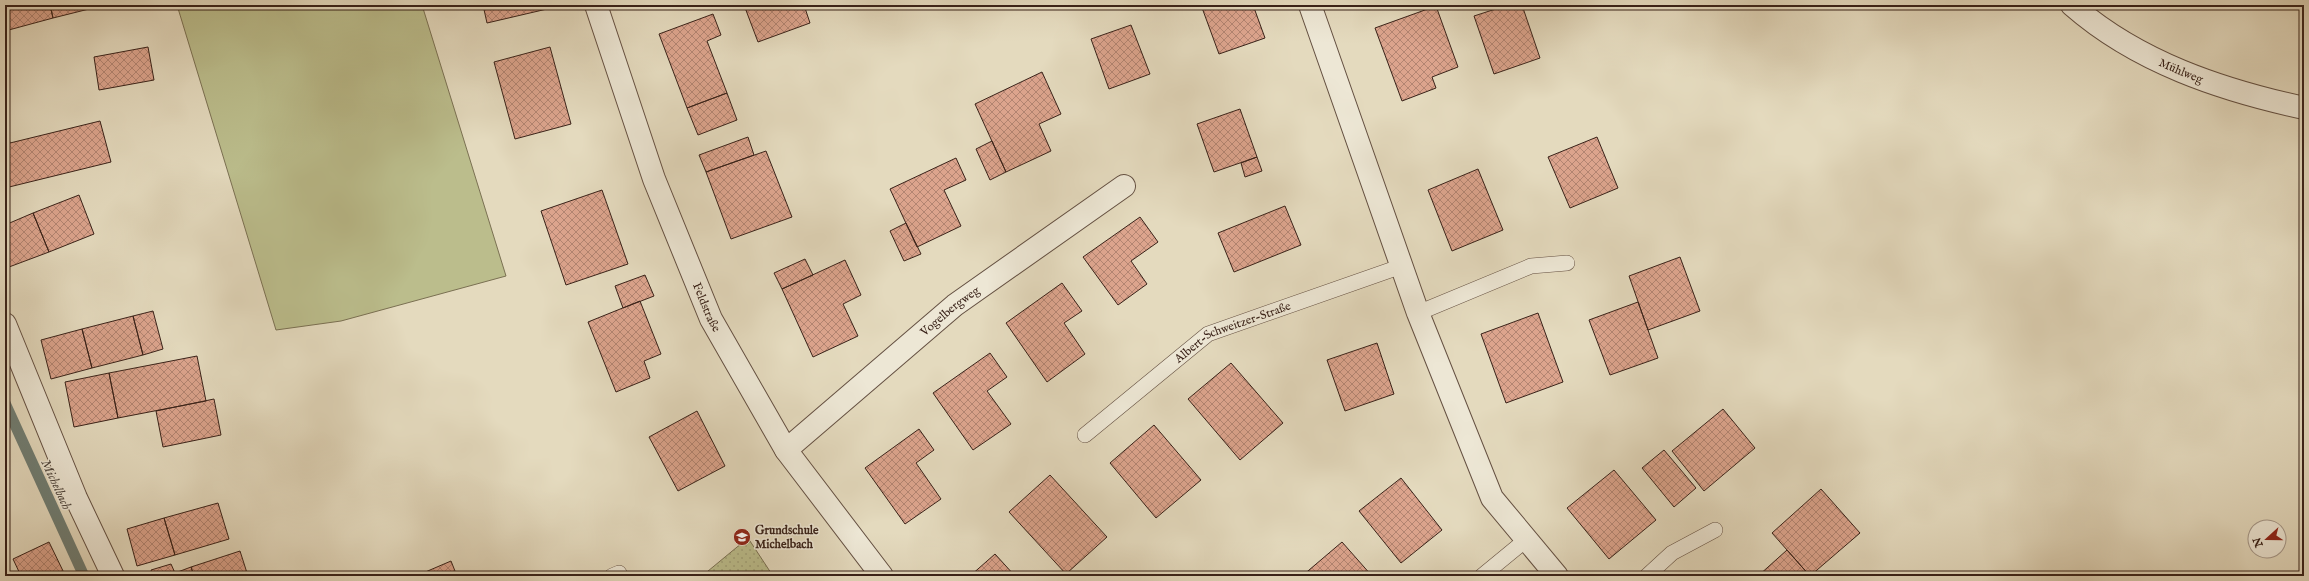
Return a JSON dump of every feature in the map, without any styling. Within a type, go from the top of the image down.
[{"type":"street","name":"Feldstraße","points":[[596,5],[654,179],[711,319],[786,450],[882,576]]},
{"type":"street","name":"Mühlweg","points":[[2072,5],[2093,24],[2169,67],[2254,97],[2304,108]]},
{"type":"street","points":[[1313,6],[1418,313],[1492,498],[1557,576]]},
{"type":"street","name":"Vogelbergweg","points":[[786,450],[955,304],[1124,186]]},
{"type":"street","points":[[5,324],[76,498],[113,576]]},
{"type":"lane","points":[[1418,313],[1531,266],[1567,263]]},
{"type":"lane","name":"Albert-Schweitzer-Straße","points":[[1085,436],[1208,334],[1402,266]]},
{"type":"lane","points":[[1647,576],[1672,553],[1715,530]]},
{"type":"lane","points":[[1482,576],[1527,539]]},
{"type":"green space","points":[[177,5],[422,5],[506,276],[341,321],[276,330]]},
{"type":"green space","points":[[748,538],[773,576],[702,576]]},
{"type":"building","points":[[5,5],[50,5],[53,18],[5,31]]},
{"type":"building","points":[[50,5],[88,5],[89,9],[53,18]]},
{"type":"building","points":[[483,5],[546,5],[547,9],[487,23]]},
{"type":"building","points":[[744,5],[804,5],[810,23],[758,42]]},
{"type":"building","points":[[1201,5],[1253,5],[1265,38],[1219,54]]},
{"type":"building","points":[[1508,5],[1522,5],[1540,58],[1494,74],[1474,16]]},
{"type":"building","points":[[1436,6],[1458,67],[1432,77],[1436,88],[1402,101],[1375,28]]},
{"type":"building","points":[[713,14],[721,35],[707,41],[727,93],[687,108],[659,34]]},
{"type":"building","points":[[1131,25],[1150,74],[1109,89],[1091,39]]},
{"type":"building","points":[[148,47],[154,80],[99,90],[94,57]]},
{"type":"building","points":[[550,47],[571,124],[515,139],[494,62]]},
{"type":"building","points":[[1042,72],[1061,114],[1039,124],[1051,151],[1006,172],[975,104]]},
{"type":"building","points":[[727,93],[737,120],[698,135],[687,108]]},
{"type":"building","points":[[1240,109],[1257,157],[1214,172],[1197,124]]},
{"type":"building","points":[[100,121],[111,162],[5,188],[5,135],[8,134],[10,143]]},
{"type":"building","points":[[748,137],[754,155],[706,172],[699,155]]},
{"type":"building","points":[[1597,137],[1618,188],[1570,208],[1548,157]]},
{"type":"building","points":[[992,141],[1006,172],[990,180],[976,149]]},
{"type":"building","points":[[766,151],[792,217],[731,239],[706,172]]},
{"type":"building","points":[[1257,157],[1262,171],[1245,177],[1241,163]]},
{"type":"building","points":[[956,158],[966,180],[944,190],[961,226],[917,247],[890,189]]},
{"type":"building","points":[[1478,169],[1503,230],[1452,251],[1428,190]]},
{"type":"building","points":[[602,190],[628,264],[566,285],[541,211]]},
{"type":"building","points":[[79,195],[94,234],[49,252],[33,213]]},
{"type":"building","points":[[1285,206],[1301,245],[1234,272],[1218,233]]},
{"type":"building","points":[[33,213],[49,252],[9,267],[5,257],[5,225]]},
{"type":"building","points":[[1140,217],[1158,242],[1131,261],[1147,284],[1118,305],[1083,257]]},
{"type":"building","points":[[906,223],[921,254],[904,261],[890,231]]},
{"type":"building","points":[[1680,257],[1700,311],[1648,330],[1629,276]]},
{"type":"building","points":[[805,259],[813,275],[782,289],[774,273]]},
{"type":"building","points":[[845,260],[861,295],[843,304],[858,336],[813,357],[782,289]]},
{"type":"building","points":[[645,275],[654,296],[623,308],[615,286]]},
{"type":"building","points":[[1062,283],[1082,311],[1064,323],[1085,354],[1047,382],[1006,323]]},
{"type":"building","points":[[640,301],[661,354],[644,361],[650,378],[616,392],[588,322]]},
{"type":"building","points":[[1638,302],[1658,358],[1610,375],[1589,320]]},
{"type":"building","points":[[153,311],[163,349],[143,355],[133,316]]},
{"type":"building","points":[[1538,313],[1563,382],[1506,403],[1481,334]]},
{"type":"building","points":[[133,316],[143,355],[92,368],[82,329]]},
{"type":"building","points":[[82,329],[92,368],[51,379],[41,340]]},
{"type":"building","points":[[1377,343],[1394,394],[1345,411],[1327,360]]},
{"type":"building","points":[[990,353],[1007,377],[987,391],[1011,424],[973,450],[933,393]]},
{"type":"building","points":[[197,356],[206,401],[118,418],[109,373]]},
{"type":"building","points":[[1231,363],[1283,423],[1240,460],[1188,399]]},
{"type":"building","points":[[109,373],[118,418],[74,427],[65,382]]},
{"type":"building","points":[[214,399],[221,435],[163,447],[156,411]]},
{"type":"building","points":[[1723,409],[1755,448],[1704,491],[1672,451]]},
{"type":"building","points":[[697,411],[725,466],[678,491],[649,437]]},
{"type":"building","points":[[1154,425],[1201,480],[1156,518],[1110,463]]},
{"type":"building","points":[[919,429],[934,450],[916,463],[941,499],[905,524],[865,468]]},
{"type":"building","points":[[1664,450],[1696,488],[1674,507],[1642,468]]},
{"type":"building","points":[[1614,470],[1656,520],[1609,559],[1567,508]]},
{"type":"building","points":[[1050,475],[1107,537],[1066,574],[1009,512]]},
{"type":"building","points":[[1401,478],[1442,530],[1401,563],[1359,511]]},
{"type":"building","points":[[1821,489],[1860,533],[1810,576],[1772,533]]},
{"type":"building","points":[[218,503],[229,539],[175,555],[164,518]]},
{"type":"building","points":[[164,518],[175,555],[137,566],[127,529]]},
{"type":"building","points":[[49,542],[65,575],[21,576],[13,559]]},
{"type":"building","points":[[1342,542],[1372,576],[1302,576]]},
{"type":"building","points":[[1787,550],[1810,576],[1758,576]]},
{"type":"building","points":[[240,551],[248,576],[194,576],[191,567]]},
{"type":"building","points":[[995,554],[1015,576],[970,576]]},
{"type":"building","points":[[451,561],[457,576],[416,576]]},
{"type":"building","points":[[171,564],[175,573],[191,567],[194,576],[153,576],[151,570]]},
{"type":"waterway","name":"Michelbach","points":[[5,403],[84,576]]},
{"type":"place","name":"Grundschule Michelbach","points":[[742,537]]}]
